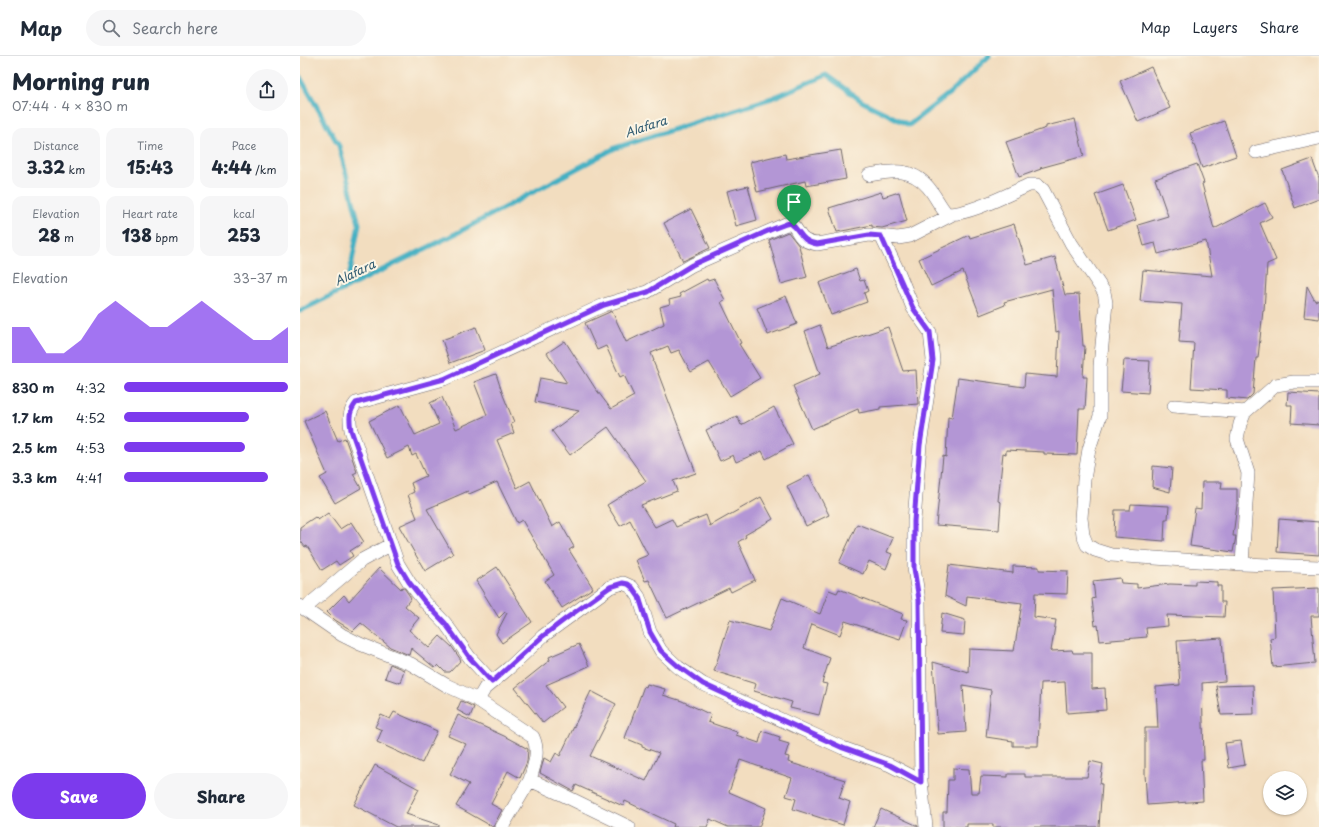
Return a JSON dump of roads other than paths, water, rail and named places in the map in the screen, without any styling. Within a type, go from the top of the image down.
[{"type":"street","points":[[1256,152],[1319,138]]},
{"type":"street","points":[[869,175],[892,171],[906,173],[919,179],[927,187],[946,213],[951,215]]},
{"type":"street","points":[[492,682],[470,658],[445,623],[424,601],[409,582],[398,564],[390,545],[351,430],[349,417],[351,410],[356,403],[444,379],[604,305],[648,292],[692,265],[786,224],[790,223],[794,226],[802,238],[810,243],[817,244],[869,235],[898,238],[910,236],[951,215],[975,208],[1029,185],[1037,185],[1043,190],[1071,243],[1104,292],[1106,303],[1100,366],[1100,416],[1089,449],[1084,480],[1081,518],[1083,535],[1087,545],[1095,550],[1111,554],[1242,564],[1319,567]]},
{"type":"street","points":[[881,236],[913,308],[930,332],[933,360],[920,445],[914,521],[914,568],[919,600],[921,782],[926,827]]},
{"type":"street","points":[[1242,564],[1248,473],[1237,439],[1240,424],[1245,412],[1276,385],[1294,382],[1319,382]]},
{"type":"street","points":[[1174,406],[1245,412]]},
{"type":"street","points":[[390,545],[362,560],[302,608],[342,635],[360,644],[411,664],[478,700],[533,737],[537,751],[530,780],[502,827]]},
{"type":"street","points":[[478,700],[492,682],[543,636],[610,587],[623,583],[632,587],[639,597],[650,632],[661,651],[678,666],[703,684],[843,748],[890,765],[921,782]]},
{"type":"street","points":[[530,780],[629,827]]},
{"type":"waterway","name":"Alafara","points":[[300,311],[457,233],[615,148],[772,98],[826,75],[863,102],[909,125],[951,92],[989,56]]},
{"type":"waterway","points":[[300,77],[339,146],[359,224],[347,288]]}]
